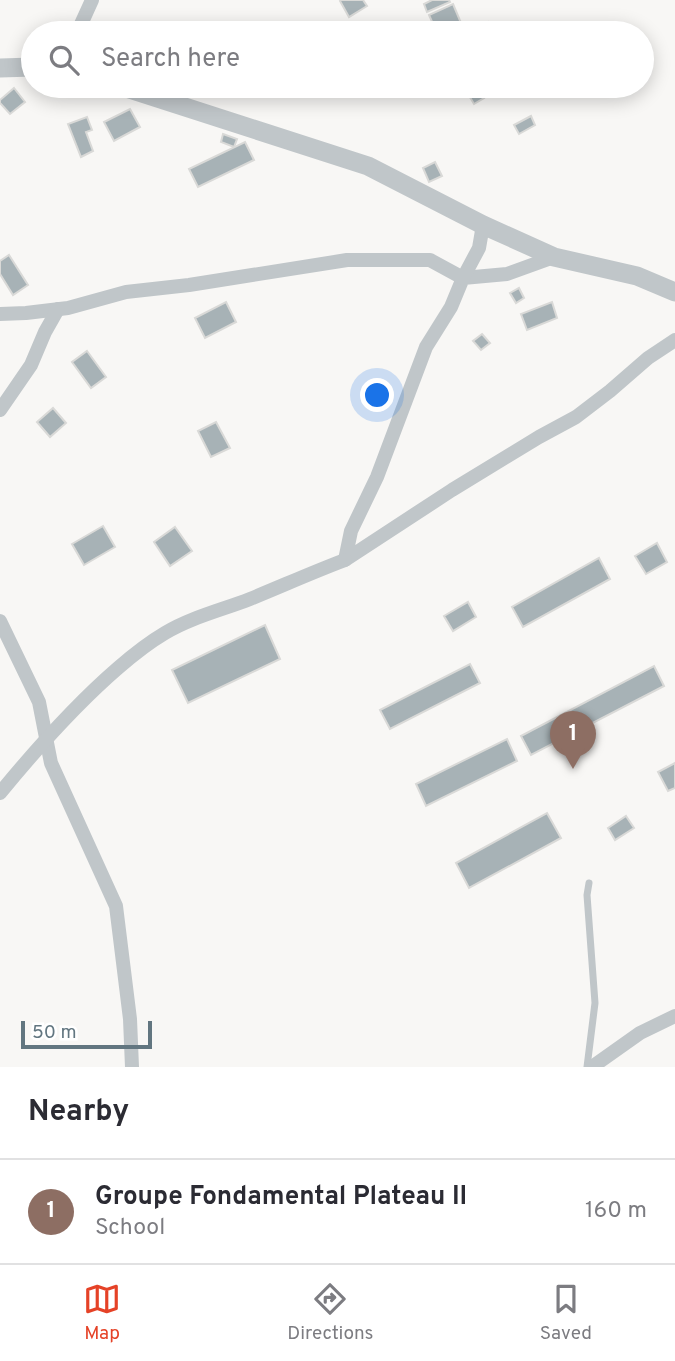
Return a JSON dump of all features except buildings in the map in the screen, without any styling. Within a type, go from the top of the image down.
[{"type":"street","points":[[82,21],[92,0]]},
{"type":"street","points":[[0,68],[21,67]]},
{"type":"street","points":[[157,98],[368,166],[483,225],[554,257],[637,276],[675,292]]},
{"type":"street","points":[[345,560],[351,531],[377,477],[426,347],[451,307],[479,248],[483,225]]},
{"type":"street","points":[[0,314],[68,308],[126,292],[189,285],[347,260],[430,260],[463,278],[507,274],[554,257]]},
{"type":"street","points":[[0,410],[31,365],[58,309]]},
{"type":"street","points":[[0,793],[47,737],[142,647],[167,631],[211,612],[345,560],[452,490],[576,417],[648,358],[675,340]]},
{"type":"street","points":[[0,621],[39,702],[51,763],[116,906],[130,1019],[132,1067]]},
{"type":"street","points":[[593,1067],[640,1033],[675,1016]]},
{"type":"lane","points":[[587,1067],[595,1003],[587,895],[589,883]]},
{"type":"place","name":"Groupe Fondamental Plateau II","points":[[573,769]]}]
